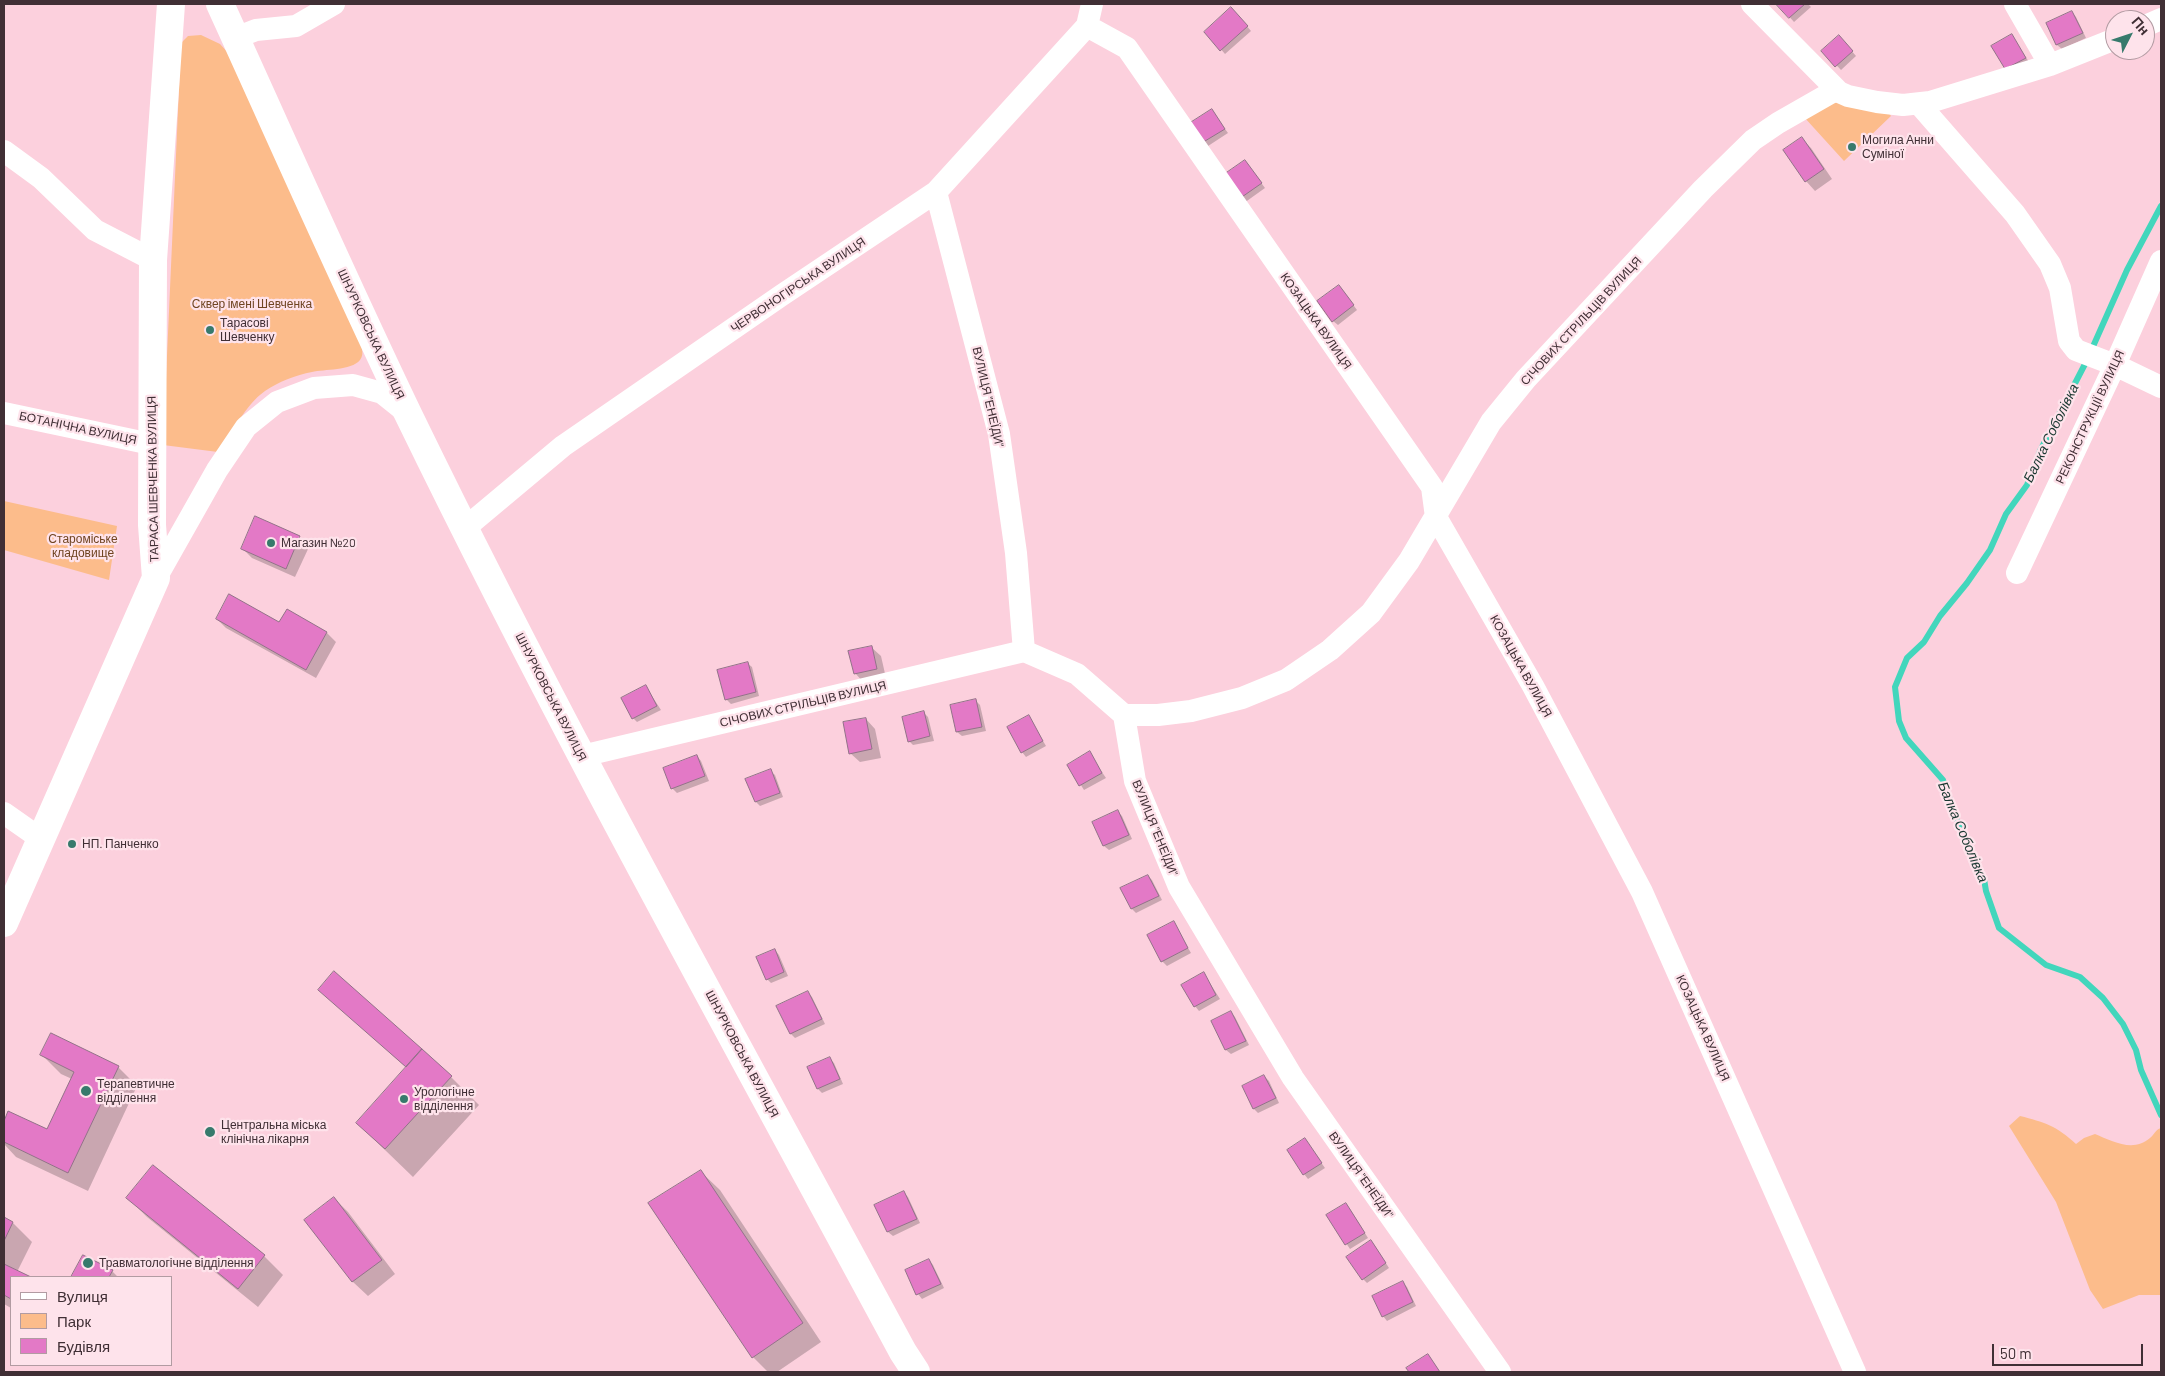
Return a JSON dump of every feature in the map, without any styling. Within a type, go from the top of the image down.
[{"type":"street","name":"ТАРАСА ШЕВЧЕНКА ВУЛИЦЯ","points":[[4,923],[156,578],[152,524],[153,260],[171,4]]},
{"type":"street","name":"ШНУРКОВСЬКА ВУЛИЦЯ","points":[[220,4],[409,415],[464,528],[582,756],[906,1365]]},
{"type":"street","points":[[239,46],[242,35],[256,30],[296,26],[334,4]]},
{"type":"street","name":"ЧЕРВОНОГІРСЬКА ВУЛИЦЯ","points":[[464,528],[563,446],[782,295],[936,192],[1087,26],[1092,4]]},
{"type":"street","points":[[1752,4],[1839,92],[1848,96],[1877,102],[1904,105],[1930,102],[2050,65],[2105,42]]},
{"type":"street","points":[[2015,4],[2050,65]]},
{"type":"street","name":"КОЗАЦЬКА ВУЛИЦЯ","points":[[1087,26],[1127,48],[1432,487],[1436,517],[1533,686],[1642,892],[1855,1372]]},
{"type":"street","name":"СІЧОВИХ СТРІЛЬЦІВ ВУЛИЦЯ","points":[[1124,715],[1158,715],[1191,710],[1242,698],[1286,680],[1330,650],[1371,613],[1436,517],[1491,422],[1526,380],[1703,189],[1753,140],[1778,123],[1834,91],[1839,92]]},
{"type":"street","points":[[1919,104],[2015,214],[2050,264],[2060,288],[2070,341],[2076,350],[2115,365],[2161,387]]},
{"type":"street","points":[[4,151],[41,178],[96,230],[153,260]]},
{"type":"street","name":"ВУЛИЦЯ \"ЕНЕЇДИ\"","points":[[936,192],[999,434],[1016,554],[1024,651]]},
{"type":"street","name":"РЕКОНСТРУКЦІЇ ВУЛИЦЯ","points":[[2017,573],[2115,365],[2161,261]]},
{"type":"street","points":[[156,578],[217,470],[246,427],[277,402],[314,388],[353,385],[382,393],[409,415]]},
{"type":"street","name":"БОТАНІЧНА ВУЛИЦЯ","points":[[4,413],[152,444]]},
{"type":"street","points":[[1024,651],[1077,674],[1124,715]]},
{"type":"street","name":"СІЧОВИХ СТРІЛЬЦІВ ВУЛИЦЯ","points":[[582,756],[1024,651]]},
{"type":"street","name":"ВУЛИЦЯ \"ЕНЕЇДИ\"","points":[[1124,715],[1135,781],[1179,887],[1293,1078],[1500,1372]]},
{"type":"street","points":[[4,813],[41,839]]},
{"type":"green space","name":"Сквер імені Шевченка","points":[[201,35],[220,44],[231,56],[362,346],[361,358],[356,364],[300,375],[281,382],[265,391],[251,404],[218,452],[163,445],[181,43],[188,36]]},
{"type":"green space","points":[[1840,102],[1886,109],[1891,116],[1844,161],[1804,117],[1828,104]]},
{"type":"green space","name":"Староміське кладовище","points":[[4,501],[117,526],[109,580],[4,550]]},
{"type":"green space","points":[[2020,1116],[2050,1126],[2063,1133],[2076,1144],[2084,1138],[2095,1134],[2122,1144],[2137,1145],[2150,1138],[2161,1128],[2161,1295],[2139,1295],[2103,1309],[2090,1290],[2056,1202],[2009,1126]]},
{"type":"building","points":[[1776,4],[1805,4],[1789,18]]},
{"type":"building","points":[[1231,7],[1248,26],[1220,51],[1204,32]]},
{"type":"building","points":[[2072,11],[2083,33],[2056,45],[2046,23]]},
{"type":"building","points":[[2012,34],[2026,58],[2005,69],[1991,46]]},
{"type":"building","points":[[1839,35],[1853,51],[1835,67],[1821,51]]},
{"type":"building","points":[[1212,109],[1225,129],[1200,144],[1187,125]]},
{"type":"building","points":[[1802,137],[1824,169],[1805,182],[1783,150]]},
{"type":"building","points":[[1245,160],[1262,183],[1239,199],[1222,176]]},
{"type":"building","points":[[1339,285],[1354,305],[1332,322],[1317,301]]},
{"type":"building","name":"Магазин №20","points":[[255,516],[300,536],[286,569],[241,549]]},
{"type":"building","points":[[229,594],[279,622],[287,609],[327,632],[306,670],[216,619]]},
{"type":"building","points":[[872,646],[877,669],[854,674],[848,651]]},
{"type":"building","points":[[748,662],[756,692],[725,700],[717,670]]},
{"type":"building","points":[[646,685],[657,706],[632,719],[621,698]]},
{"type":"building","points":[[976,699],[982,727],[956,732],[950,705]]},
{"type":"building","points":[[924,711],[930,736],[908,742],[902,717]]},
{"type":"building","points":[[1029,715],[1043,741],[1021,753],[1007,727]]},
{"type":"building","points":[[866,718],[872,749],[849,754],[843,722]]},
{"type":"building","points":[[1090,751],[1102,773],[1079,786],[1067,765]]},
{"type":"building","points":[[697,755],[705,776],[671,789],[663,768]]},
{"type":"building","points":[[771,769],[780,793],[755,802],[745,779]]},
{"type":"building","points":[[1118,810],[1129,835],[1103,846],[1092,822]]},
{"type":"building","points":[[1148,875],[1159,896],[1131,909],[1120,888]]},
{"type":"building","points":[[1174,921],[1188,948],[1161,962],[1147,935]]},
{"type":"building","points":[[775,949],[784,972],[766,980],[756,957]]},
{"type":"building","points":[[334,971],[422,1049],[406,1067],[318,990]]},
{"type":"building","points":[[1204,972],[1216,995],[1194,1007],[1181,985]]},
{"type":"building","points":[[808,991],[822,1019],[790,1034],[776,1006]]},
{"type":"building","points":[[1231,1011],[1246,1041],[1225,1050],[1211,1021]]},
{"type":"building","name":"Терапевтичне відділення","points":[[51,1033],[119,1066],[68,1173],[4,1142],[4,1121],[8,1111],[47,1129],[74,1072],[40,1055]]},
{"type":"building","name":"Урологічне відділення","points":[[422,1049],[452,1076],[385,1149],[356,1123]]},
{"type":"building","points":[[830,1057],[840,1079],[817,1089],[807,1067]]},
{"type":"building","points":[[1264,1075],[1276,1098],[1253,1109],[1242,1086]]},
{"type":"building","points":[[1305,1138],[1322,1163],[1303,1175],[1287,1150]]},
{"type":"building","points":[[153,1165],[265,1255],[238,1289],[126,1198]]},
{"type":"building","points":[[701,1170],[803,1323],[752,1358],[648,1203]]},
{"type":"building","points":[[904,1191],[917,1219],[887,1232],[874,1205]]},
{"type":"building","points":[[334,1197],[382,1260],[352,1282],[304,1220]]},
{"type":"building","points":[[1346,1203],[1365,1233],[1345,1245],[1326,1215]]},
{"type":"building","points":[[4,1217],[13,1222],[4,1241]]},
{"type":"building","points":[[1371,1240],[1386,1263],[1362,1280],[1346,1257]]},
{"type":"building","name":"Травматологічне відділення","points":[[83,1255],[113,1270],[110,1276],[72,1276]]},
{"type":"building","points":[[929,1259],[941,1284],[916,1295],[905,1270]]},
{"type":"building","points":[[4,1264],[29,1276],[10,1276],[10,1298],[4,1295]]},
{"type":"building","points":[[1403,1281],[1413,1302],[1382,1317],[1372,1296]]},
{"type":"building","points":[[1428,1354],[1440,1372],[1409,1372],[1406,1368]]},
{"type":"waterway","name":"Балка Соболівка","points":[[2091,351],[2127,270],[2161,206]]},
{"type":"waterway","name":"Балка Соболівка","points":[[2085,364],[2040,451],[2027,485],[2006,514],[1990,550],[1967,583],[1940,616],[1924,642],[1907,658],[1895,687],[1899,721],[1906,738],[1943,780],[1967,848],[1984,879],[1986,891],[1999,928],[2046,965],[2080,977],[2103,998],[2123,1024],[2136,1050],[2141,1070],[2161,1115]]},
{"type":"place","name":"Могила Анни Суміної","points":[[1852,147]]},
{"type":"place","name":"Тарасові Шевченку","points":[[210,330]]},
{"type":"place","name":"Магазин №20","points":[[271,543]]},
{"type":"place","name":"НП. Панченко","points":[[72,844]]},
{"type":"place","name":"Терапевтичне відділення","points":[[86,1091]]},
{"type":"place","name":"Урологічне відділення","points":[[404,1099]]},
{"type":"place","name":"Центральна міська клінічна лікарня","points":[[210,1132]]},
{"type":"place","name":"Травматологічне відділення","points":[[88,1263]]}]
